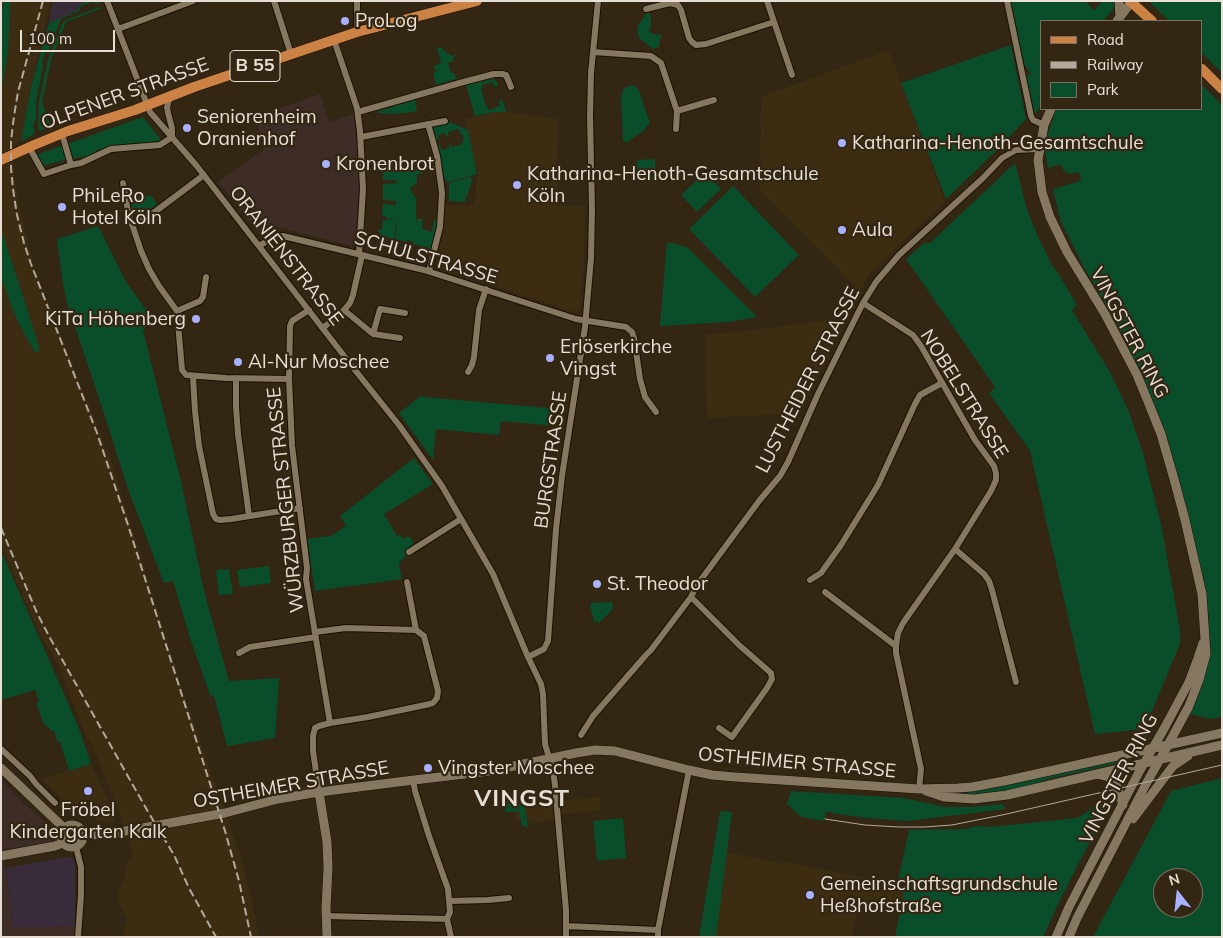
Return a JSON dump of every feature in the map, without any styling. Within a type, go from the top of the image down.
[{"type":"main road","name":"OLPENER STRASSE","points":[[1,160],[62,134],[291,54],[357,32],[477,1]]},
{"type":"main road","points":[[1118,19],[1119,1]]},
{"type":"main road","points":[[1118,19],[1131,1],[1153,20]]},
{"type":"main road","points":[[1137,1],[1148,11],[1153,20]]},
{"type":"main road","points":[[1203,70],[1222,89]]},
{"type":"main road","name":"VINGSTER RING","points":[[1050,110],[1039,149],[1038,169],[1042,192],[1050,217],[1067,252],[1121,343],[1149,404],[1160,434],[1174,478],[1202,594],[1206,654],[1200,680],[1189,706],[1146,784],[1069,937]]},
{"type":"main road","name":"VINGSTER RING","points":[[1056,937],[1069,907],[1144,763],[1166,727],[1189,682],[1205,636]]},
{"type":"main road","name":"OSTHEIMER STRASSE","points":[[83,836],[120,832],[225,813],[278,799],[319,792],[490,771],[576,753],[606,750],[690,770],[735,777],[919,789],[961,788],[1004,781],[1222,733]]},
{"type":"main road","name":"OSTHEIMER STRASSE","points":[[919,789],[944,797],[958,798],[974,799],[1007,795],[1222,746]]},
{"type":"main road","points":[[1122,833],[1173,766],[1196,752]]},
{"type":"main road","points":[[1,768],[64,828]]},
{"type":"main road","points":[[1097,774],[1114,780],[1123,805]]},
{"type":"main road","points":[[958,798],[957,794],[961,788]]},
{"type":"main road","points":[[319,792],[327,842],[327,937]]},
{"type":"main road","points":[[72,825],[82,831],[83,836],[82,842],[76,847],[71,848],[63,843],[60,835],[64,828],[72,825]]},
{"type":"main road","points":[[1,856],[63,843]]},
{"type":"street","name":"ORANIENSTRASSE","points":[[107,1],[150,112],[204,175],[399,425],[442,486],[493,574],[528,657]]},
{"type":"street","points":[[118,29],[194,1]]},
{"type":"street","points":[[274,1],[291,54]]},
{"type":"street","points":[[357,1],[357,32]]},
{"type":"street","name":"BURGSTRASSE","points":[[528,657],[544,650],[548,641],[562,476],[586,321],[591,258],[592,210],[590,116],[598,1]]},
{"type":"street","points":[[767,1],[792,74]]},
{"type":"street","points":[[1007,1],[1031,116],[1033,120],[1044,125]]},
{"type":"street","points":[[646,9],[670,3],[678,5],[689,38],[696,45],[774,22]]},
{"type":"street","points":[[323,328],[350,303],[361,255],[363,189],[358,112],[334,40]]},
{"type":"street","points":[[593,52],[652,56],[661,63],[677,111],[676,129]]},
{"type":"street","points":[[358,112],[494,74],[506,75],[511,87]]},
{"type":"street","points":[[29,147],[44,174],[81,163],[112,149],[160,145],[172,137],[167,107],[170,99],[176,95]]},
{"type":"street","points":[[677,111],[714,100]]},
{"type":"street","points":[[361,137],[445,121]]},
{"type":"street","points":[[428,124],[438,161],[442,193],[439,233],[429,271]]},
{"type":"street","points":[[62,134],[71,165]]},
{"type":"street","name":"LUSTHEIDER STRASSE","points":[[581,734],[599,709],[651,650],[759,501],[780,476],[863,302],[876,282],[899,254],[983,178],[1002,158],[1016,150],[1039,149]]},
{"type":"street","points":[[132,225],[162,207],[204,175]]},
{"type":"street","points":[[123,183],[128,212],[149,269],[177,311],[182,370],[190,376],[289,379]]},
{"type":"street","name":"SCHULSTRASSE","points":[[259,246],[281,235],[429,271],[576,319],[626,328],[632,332],[634,338],[640,379],[645,397],[656,412]]},
{"type":"street","points":[[177,311],[200,301],[206,277]]},
{"type":"street","points":[[468,372],[474,357],[479,310],[486,290]]},
{"type":"street","name":"NOBELSTRASSE","points":[[863,302],[912,335],[921,346],[975,440],[994,466],[996,473],[996,480],[991,491],[955,549],[898,633],[896,653],[922,769],[919,789]]},
{"type":"street","points":[[373,334],[380,309],[405,313]]},
{"type":"street","name":"WÜRZBURGER STRASSE","points":[[309,310],[292,321],[290,326],[289,379],[292,446],[307,568],[306,579],[330,723]]},
{"type":"street","points":[[344,310],[373,334],[400,338]]},
{"type":"street","points":[[190,376],[199,446],[213,514],[216,519],[220,520],[300,508]]},
{"type":"street","points":[[236,378],[238,434],[249,516]]},
{"type":"street","points":[[810,580],[821,573],[841,545],[880,482],[920,395],[942,383]]},
{"type":"street","points":[[409,552],[461,519]]},
{"type":"street","points":[[955,549],[984,574],[989,581],[1016,682]]},
{"type":"street","points":[[407,582],[416,630]]},
{"type":"street","points":[[825,592],[896,646]]},
{"type":"street","points":[[691,597],[735,641],[771,673],[772,679],[767,688],[732,737],[719,728]]},
{"type":"street","points":[[316,635],[346,628],[416,630],[424,636],[438,691],[437,698],[430,704],[330,723],[315,728],[313,751],[319,792]]},
{"type":"street","name":"WÜRZBURGER STRASSE","points":[[239,653],[250,647],[316,635]]},
{"type":"street","points":[[528,657],[541,684],[543,694],[545,744],[553,771],[564,891],[566,937]]},
{"type":"street","points":[[1,748],[55,803]]},
{"type":"street","points":[[566,926],[658,933],[690,770]]},
{"type":"street","points":[[413,780],[429,836],[448,889],[450,912],[447,919],[451,937]]},
{"type":"street","points":[[76,847],[81,867],[78,937]]},
{"type":"street","points":[[450,900],[509,898]]},
{"type":"street","points":[[326,916],[447,919]]},
{"type":"shaded area","points":[[1,1],[51,1],[31,87],[21,142],[14,145],[13,164],[18,201],[34,266],[111,461],[186,701],[241,857],[259,937],[123,937],[127,918],[118,901],[118,891],[123,884],[127,862],[133,858],[122,819],[93,747],[85,734],[59,666],[36,627],[1,545]]},
{"type":"shaded area","points":[[53,1],[84,1],[75,12],[49,23]]},
{"type":"shaded area","name":"Katharina-Henoth-Gesamtschule","points":[[889,50],[945,201],[868,275],[861,292],[760,190],[761,97]]},
{"type":"shaded area","name":"Kronenbrot","points":[[320,94],[329,122],[354,114],[359,184],[356,240],[355,244],[351,246],[278,227],[262,234],[259,233],[218,182],[265,148],[255,117]]},
{"type":"shaded area","points":[[494,112],[558,119],[557,205],[585,206],[584,259],[580,311],[577,313],[439,268],[435,264],[445,205],[475,206],[478,177],[465,119]]},
{"type":"shaded area","points":[[845,318],[801,413],[707,418],[705,335]]},
{"type":"shaded area","points":[[91,764],[114,813],[114,822],[100,821],[83,816],[42,779]]},
{"type":"shaded area","points":[[1,777],[19,799],[49,826],[56,837],[45,844],[3,849],[13,928],[75,926],[74,937],[1,937]]},
{"type":"shaded area","points":[[599,797],[601,810],[554,815],[555,820],[529,824],[528,819],[517,822],[514,809],[526,807],[525,802],[551,798],[552,802]]},
{"type":"shaded area","name":"Gemeinschaftsgrundschule Heßhofstraße","points":[[729,853],[785,864],[786,862],[906,886],[900,912],[859,904],[852,937],[708,937],[724,855]]},
{"type":"shaded area","points":[[67,857],[73,858],[75,866],[75,926],[13,928],[6,868]]},
{"type":"green space","points":[[4,1],[10,1],[10,12],[8,53],[1,93],[1,17]]},
{"type":"green space","points":[[84,1],[100,2],[97,4],[92,2],[81,6],[79,11],[61,19],[42,63],[36,101],[36,120],[33,128],[35,129],[33,135],[21,142],[31,87],[49,23],[75,12]]},
{"type":"green space","points":[[1011,1],[1085,1],[1094,10],[1103,1],[1113,1],[1113,10],[1104,20],[1040,20],[1040,108],[1036,113],[1031,109],[1025,77],[1031,74],[1023,63]]},
{"type":"green space","points":[[1149,1],[1222,1],[1222,73],[1203,54],[1203,20],[1168,20]]},
{"type":"green space","points":[[99,7],[102,8],[66,22],[51,60],[42,102],[51,127],[40,131],[38,129],[39,101],[48,60],[62,24],[66,20]]},
{"type":"green space","points":[[647,12],[651,16],[651,27],[649,30],[651,33],[661,34],[662,37],[660,37],[659,47],[653,49],[639,38],[637,27]]},
{"type":"green space","points":[[1011,45],[1026,119],[946,199],[901,83]]},
{"type":"green space","points":[[442,47],[443,51],[446,51],[447,54],[457,56],[453,57],[454,61],[448,63],[451,73],[454,73],[456,78],[462,77],[436,85],[433,73],[436,72],[435,67],[432,67],[441,63],[437,48]]},
{"type":"green space","points":[[496,80],[498,86],[494,87],[493,82],[482,85],[481,89],[486,107],[489,110],[500,106],[499,101],[503,100],[506,112],[494,112],[475,116],[466,85]]},
{"type":"green space","points":[[634,85],[639,91],[650,123],[643,131],[626,143],[623,140],[621,96],[626,87]]},
{"type":"green space","points":[[1203,86],[1222,105],[1222,716],[1211,719],[1190,714],[1209,654],[1209,618],[1189,519],[1174,461],[1154,404],[1121,331],[1085,269],[1061,222],[1053,189],[1081,181],[1079,172],[1068,174],[1067,171],[1064,172],[1061,164],[1048,168],[1044,146],[1056,110],[1203,110]]},
{"type":"green space","points":[[415,100],[417,109],[414,112],[393,114],[376,112]]},
{"type":"green space","points":[[143,117],[162,141],[159,143],[96,150],[93,155],[42,166],[36,155]]},
{"type":"green space","points":[[447,122],[468,130],[477,174],[450,182],[445,180],[438,145],[440,145],[442,150],[449,148],[449,143],[452,147],[463,144],[462,140],[464,139],[459,129],[448,132],[449,136],[447,137],[445,133],[438,135],[439,139],[436,140],[433,126]]},
{"type":"green space","points":[[655,159],[656,181],[637,182],[637,160]]},
{"type":"green space","points":[[1015,163],[1027,210],[1039,239],[1053,267],[1077,305],[1072,310],[1111,374],[1129,412],[1143,453],[1161,524],[1180,630],[1180,644],[1145,728],[1095,734],[1030,451],[989,393],[995,387],[906,259],[924,243],[930,243]]},
{"type":"green space","points":[[426,169],[426,171],[422,171],[422,174],[417,174],[417,183],[411,187],[411,192],[416,198],[416,222],[417,219],[423,219],[422,229],[432,232],[434,219],[437,220],[431,252],[428,252],[429,248],[413,244],[413,242],[395,239],[397,223],[394,239],[380,236],[378,231],[379,229],[382,230],[383,220],[397,220],[386,219],[386,217],[382,216],[383,204],[396,205],[396,201],[383,200],[383,184],[397,183],[396,180],[383,180],[383,171]]},
{"type":"green space","points":[[705,172],[721,189],[697,212],[681,195]]},
{"type":"green space","points":[[471,177],[472,180],[465,202],[449,201],[449,183]]},
{"type":"green space","points":[[733,186],[799,255],[755,297],[689,229]]},
{"type":"green space","points":[[152,196],[157,205],[144,213],[132,213],[130,197]]},
{"type":"green space","points":[[98,226],[126,282],[152,318],[143,331],[181,481],[204,591],[229,681],[279,678],[275,738],[227,746],[214,696],[210,695],[173,581],[164,583],[128,489],[67,303],[57,239]]},
{"type":"green space","points":[[1,229],[39,347],[38,352],[35,352],[19,324],[1,277]]},
{"type":"green space","points":[[667,242],[687,247],[757,317],[728,322],[660,326]]},
{"type":"green space","points":[[421,396],[559,409],[556,426],[501,421],[499,435],[436,429],[433,460],[399,413]]},
{"type":"green space","points":[[414,458],[433,484],[384,514],[397,536],[400,535],[403,539],[410,536],[413,542],[409,555],[399,565],[402,579],[315,591],[307,539],[331,536],[346,526],[340,516]]},
{"type":"green space","points":[[1,551],[78,726],[91,764],[69,771],[60,742],[57,741],[54,731],[44,724],[36,703],[39,701],[35,690],[1,700]]},
{"type":"green space","points":[[269,566],[271,583],[240,587],[237,570]]},
{"type":"green space","points":[[229,569],[233,594],[219,595],[216,570]]},
{"type":"green space","points":[[612,602],[613,609],[599,623],[594,621],[590,605],[592,603]]},
{"type":"green space","points":[[1130,756],[1128,761],[1048,779],[1021,788],[978,795],[960,794]]},
{"type":"green space","points":[[1222,778],[1222,937],[1093,937],[1171,791]]},
{"type":"green space","points":[[791,791],[903,798],[945,807],[1003,804],[1005,809],[908,821],[866,818],[826,812],[824,821],[801,817],[787,804]]},
{"type":"green space","points":[[508,793],[514,806],[524,803],[528,827],[522,825],[519,811],[505,811],[503,796]]},
{"type":"green space","points":[[1108,803],[1043,937],[895,937],[906,883],[898,881],[909,830],[965,829],[977,826],[991,827],[1077,818],[1098,805]]},
{"type":"green space","points":[[720,811],[732,812],[716,937],[699,937]]},
{"type":"green space","points":[[623,818],[626,858],[597,861],[593,821]]},
{"type":"tram line","points":[[825,819],[865,825],[899,827],[952,825],[1222,765]]},
{"type":"railway","points":[[43,1],[18,92],[14,116],[11,141],[11,168],[17,215],[31,264],[97,433],[128,525],[225,831],[239,881],[251,937]]},
{"type":"railway","points":[[1,528],[37,613],[50,638],[174,855],[189,888],[216,937]]},
{"type":"place","name":"ProLog","points":[[345,21]]},
{"type":"place","name":"Seniorenheim Oranienhof","points":[[187,128]]},
{"type":"place","name":"Katharina-Henoth-Gesamtschule","points":[[842,143]]},
{"type":"place","name":"Kronenbrot","points":[[326,164]]},
{"type":"place","name":"Katharina-Henoth-Gesamtschule Köln","points":[[517,185]]},
{"type":"place","name":"PhiLeRo Hotel Köln","points":[[62,207]]},
{"type":"place","name":"Aula","points":[[842,230]]},
{"type":"place","name":"KiTa Höhenberg","points":[[196,319]]},
{"type":"place","name":"Erlöserkirche Vingst","points":[[550,358]]},
{"type":"place","name":"Al-Nur Moschee","points":[[238,362]]},
{"type":"place","name":"St. Theodor","points":[[597,584]]},
{"type":"place","name":"Vingster Moschee","points":[[428,768]]},
{"type":"place","name":"Fröbel Kindergarten Kalk","points":[[88,791]]},
{"type":"place","name":"Gemeinschaftsgrundschule Heßhofstraße","points":[[810,895]]},
{"type":"district","name":"VINGST","points":[[522,799]]}]
